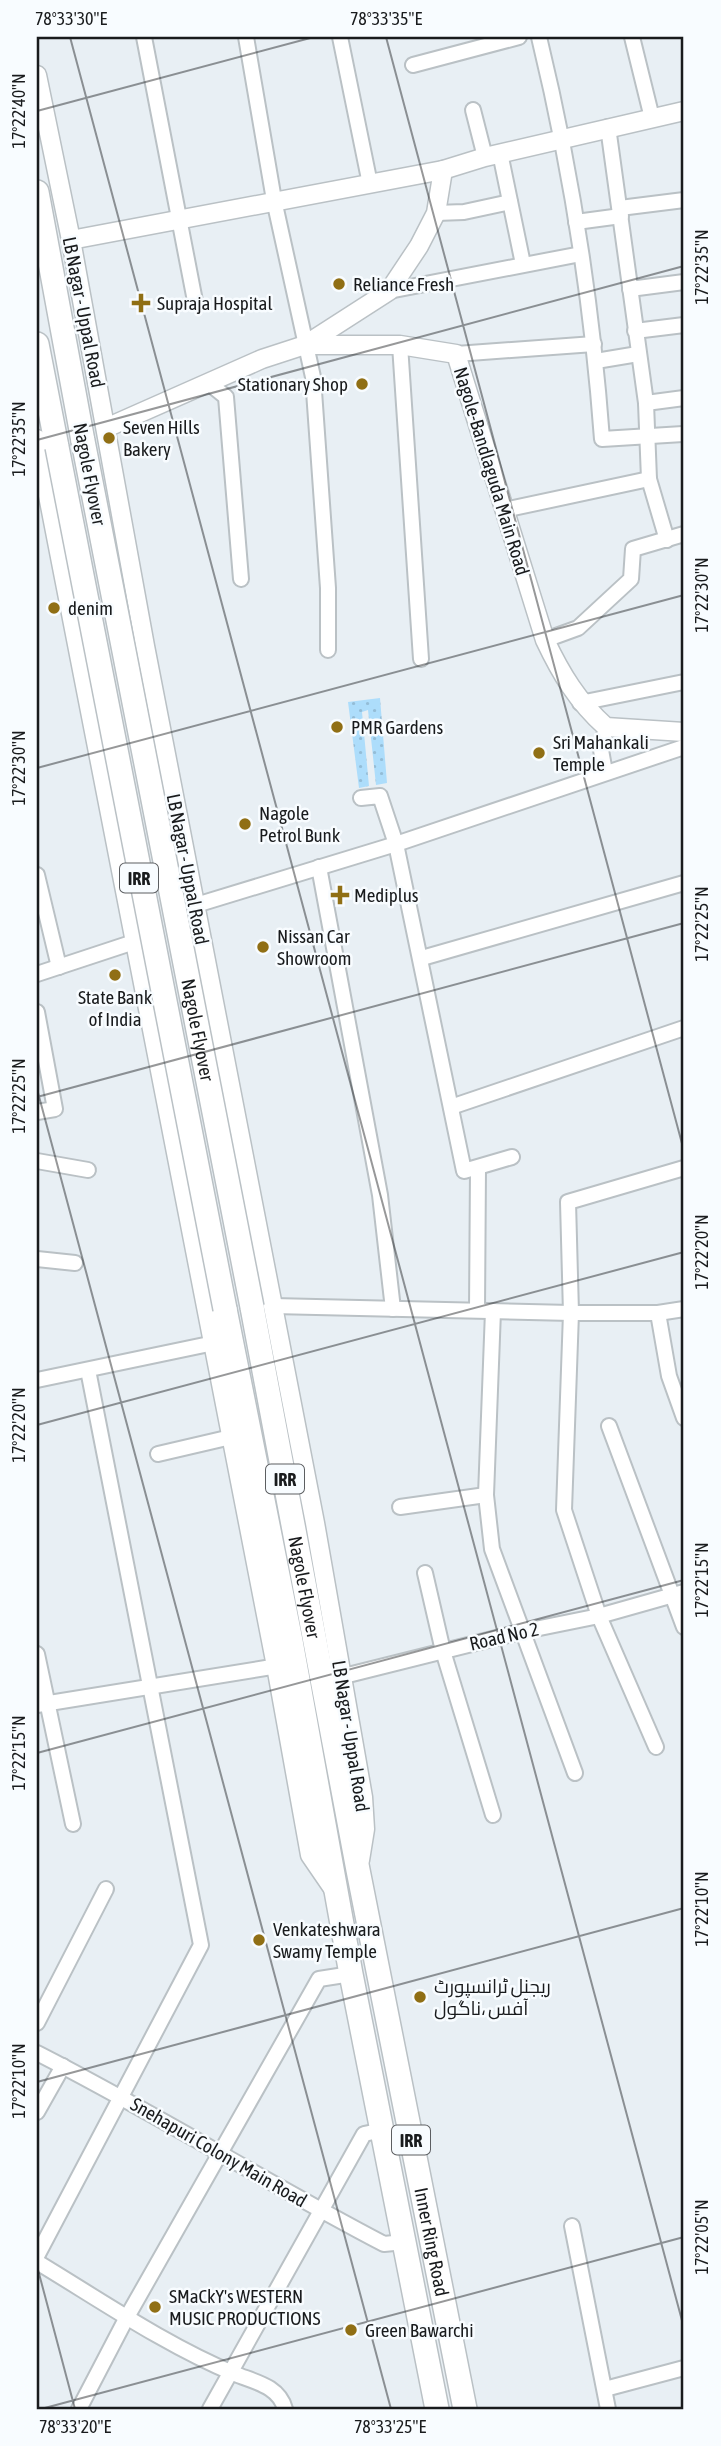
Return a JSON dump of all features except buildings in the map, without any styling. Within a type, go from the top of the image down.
[{"type":"highway","name":"Nagole Flyover","points":[[37,192],[263,1307],[333,1679],[358,1870]]},
{"type":"highway","name":"Nagole Flyover","points":[[37,344],[225,1309],[286,1665],[336,1893]]},
{"type":"highway","name":"Inner Ring Road","points":[[358,1870],[465,2409]]},
{"type":"highway","name":"Inner Ring Road","points":[[336,1893],[437,2409]]},
{"type":"street","points":[[144,37],[195,301]]},
{"type":"street","points":[[246,37],[274,200],[313,377],[328,588],[328,650]]},
{"type":"street","points":[[341,37],[370,184]]},
{"type":"street","points":[[413,65],[519,37]]},
{"type":"street","points":[[539,37],[564,138],[594,344],[602,439],[683,434]]},
{"type":"street","points":[[632,37],[652,118]]},
{"type":"street","name":"LB Nagar - Uppal Road","points":[[37,75],[71,240],[145,646],[220,1029],[263,1307]]},
{"type":"street","points":[[473,110],[510,202],[523,264]]},
{"type":"street","points":[[71,240],[443,170],[492,155],[684,111]]},
{"type":"street","points":[[608,127],[646,403],[645,437],[649,479],[667,540]]},
{"type":"street","points":[[388,291],[419,246],[436,213],[443,170]]},
{"type":"street","points":[[576,222],[684,200]]},
{"type":"street","points":[[436,213],[464,212],[510,202]]},
{"type":"street","points":[[305,345],[388,291],[581,254]]},
{"type":"street","points":[[630,289],[684,282]]},
{"type":"street","points":[[635,331],[684,325]]},
{"type":"street","points":[[456,354],[594,344]]},
{"type":"street","name":"Nagole-Bandlaguda Main Road","points":[[106,428],[211,384],[262,359],[305,345],[400,345],[456,354],[545,640],[564,679],[580,703],[606,727]]},
{"type":"street","points":[[400,345],[421,659]]},
{"type":"street","points":[[596,361],[638,354]]},
{"type":"street","points":[[211,384],[226,397],[241,579]]},
{"type":"street","points":[[646,403],[684,398]]},
{"type":"street","points":[[38,447],[231,1437],[286,1665],[41,1704]]},
{"type":"street","points":[[504,510],[649,479]]},
{"type":"street","points":[[545,640],[578,628],[631,579],[633,550],[684,534]]},
{"type":"street","points":[[80,662],[145,646]]},
{"type":"street","points":[[580,703],[684,682]]},
{"type":"street","points":[[605,772],[601,750],[606,727],[684,732]]},
{"type":"street","points":[[196,905],[396,844],[684,747]]},
{"type":"street","points":[[361,798],[380,796],[396,844],[422,958],[464,1171],[512,1157]]},
{"type":"street","points":[[319,867],[380,1195],[393,1309]]},
{"type":"street","points":[[37,875],[59,967]]},
{"type":"street","points":[[422,958],[684,883]]},
{"type":"street","points":[[37,974],[134,942]]},
{"type":"street","points":[[37,1012],[55,1109],[37,1112]]},
{"type":"street","points":[[451,1107],[684,1028]]},
{"type":"street","points":[[153,1041],[220,1029]]},
{"type":"street","points":[[37,1161],[88,1170]]},
{"type":"street","points":[[656,1747],[599,1616],[564,1510],[571,1313],[568,1202],[684,1168]]},
{"type":"street","points":[[477,1310],[478,1169]]},
{"type":"street","points":[[37,1259],[75,1263]]},
{"type":"street","points":[[263,1307],[571,1313],[658,1313],[684,1309]]},
{"type":"street","points":[[492,1311],[486,1495],[492,1549],[520,1632],[575,1773]]},
{"type":"street","points":[[658,1313],[669,1376],[684,1418]]},
{"type":"street","points":[[37,1380],[214,1343]]},
{"type":"street","points":[[37,2256],[201,1945],[88,1370]]},
{"type":"street","points":[[609,1426],[678,1594],[684,1627]]},
{"type":"street","points":[[158,1454],[231,1437]]},
{"type":"street","points":[[400,1507],[486,1495]]},
{"type":"street","points":[[425,1573],[443,1651],[493,1815]]},
{"type":"street","name":"Road No 2","points":[[333,1679],[520,1632],[599,1616],[678,1594]]},
{"type":"street","points":[[37,1654],[41,1704],[73,1824]]},
{"type":"street","points":[[37,2023],[106,1889]]},
{"type":"street","points":[[79,2409],[127,2317],[319,1979],[351,1974]]},
{"type":"street","name":"Snehapuri Colony Main Road","points":[[37,2053],[123,2097],[220,2155],[384,2244],[404,2242]]},
{"type":"street","points":[[37,2112],[63,2066]]},
{"type":"street","points":[[210,2409],[365,2134],[383,2130]]},
{"type":"street","points":[[572,2226],[608,2409]]},
{"type":"street","points":[[37,2262],[127,2317],[231,2372],[272,2389],[279,2395],[285,2409]]},
{"type":"street","points":[[605,2389],[684,2368]]},
{"type":"shaded area","points":[[380,698],[387,783],[376,785],[368,710],[362,712],[369,786],[359,788],[348,702]]},
{"type":"place","name":"Reliance Fresh","points":[[339,284]]},
{"type":"place","name":"Supraja Hospital","points":[[141,303]]},
{"type":"place","name":"Stationary Shop","points":[[362,384]]},
{"type":"place","name":"Seven Hills Bakery","points":[[109,438]]},
{"type":"place","name":"denim","points":[[54,608]]},
{"type":"place","name":"PMR Gardens","points":[[337,727]]},
{"type":"place","name":"Sri Mahankali Temple","points":[[539,753]]},
{"type":"place","name":"Nagole Petrol Bunk","points":[[245,824]]},
{"type":"place","name":"Mediplus","points":[[340,895]]},
{"type":"place","name":"Nissan Car Showroom","points":[[263,947]]},
{"type":"place","name":"State Bank of India","points":[[115,975]]},
{"type":"place","name":"Venkateshwara Swamy Temple","points":[[259,1940]]},
{"type":"place","name":"ریجنل ٹرانسپورٹ آفس ،ناگول","points":[[420,1997]]},
{"type":"place","name":"SMaCkY's WESTERN MUSIC PRODUCTIONS","points":[[155,2307]]},
{"type":"place","name":"Green Bawarchi","points":[[351,2330]]}]
